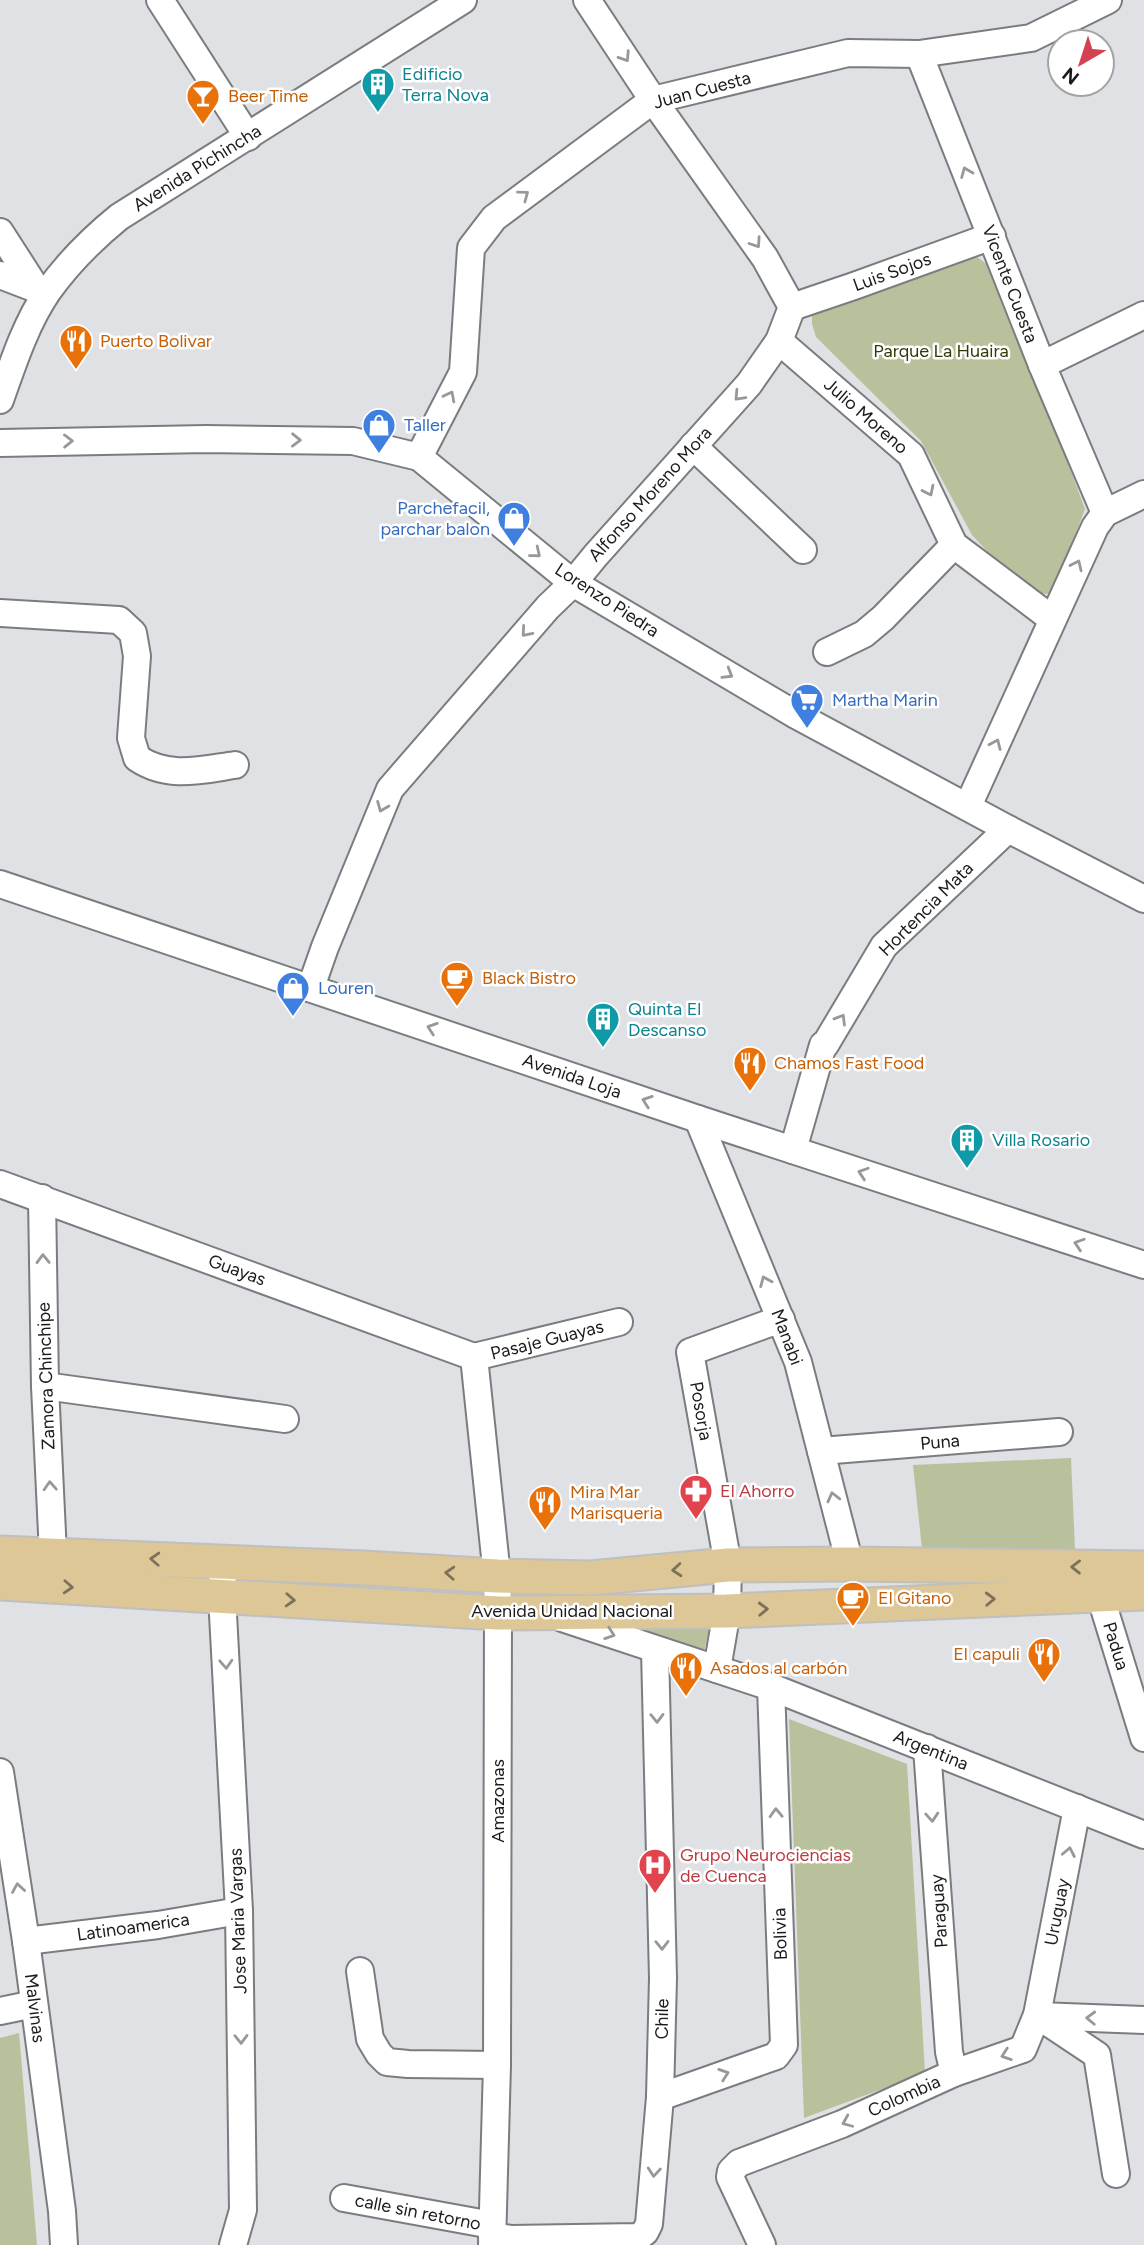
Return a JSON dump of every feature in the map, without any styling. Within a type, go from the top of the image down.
[{"type":"main road","name":"Avenida Unidad Nacional","points":[[0,1553],[591,1578],[728,1565],[1144,1568]]},
{"type":"main road","name":"Avenida Unidad Nacional","points":[[0,1583],[498,1613],[727,1611],[1144,1593]]},
{"type":"street","points":[[160,0],[248,136]]},
{"type":"street","name":"Avenida Pichincha","points":[[0,400],[41,291],[90,241],[119,217],[463,0]]},
{"type":"street","points":[[587,0],[653,100],[754,241],[792,307]]},
{"type":"street","name":"Juan Cuesta","points":[[419,457],[463,372],[471,248],[494,218],[653,100],[848,53],[919,54],[1031,38],[1108,0]]},
{"type":"street","name":"Vicente Cuesta","points":[[919,54],[1042,365],[1105,513]]},
{"type":"street","points":[[0,232],[41,291]]},
{"type":"street","name":"Luis Sojos","points":[[792,307],[992,236]]},
{"type":"street","points":[[0,275],[41,291]]},
{"type":"street","name":"Alfonso Moreno Mora","points":[[311,987],[390,789],[548,607],[573,583],[749,384],[779,341],[792,307]]},
{"type":"street","points":[[1042,365],[1144,315]]},
{"type":"street","name":"Julio Moreno","points":[[779,341],[911,455],[954,545],[1052,619]]},
{"type":"street","name":"Lorenzo Piedra","points":[[0,443],[206,439],[353,441],[419,457],[573,583],[796,715],[1144,899]]},
{"type":"street","points":[[693,446],[803,550]]},
{"type":"street","points":[[968,806],[1095,527],[1105,513],[1144,494]]},
{"type":"street","points":[[827,652],[864,634],[874,626],[954,545]]},
{"type":"street","points":[[0,613],[119,620],[133,634],[137,656],[131,738],[137,758],[150,767],[180,772],[235,765]]},
{"type":"street","name":"Hortencia Mata","points":[[793,1150],[822,1045],[825,1045],[884,946],[1008,829]]},
{"type":"street","name":"Avenida Loja","points":[[0,884],[698,1119],[1144,1265]]},
{"type":"street","name":"Manabi","points":[[698,1119],[799,1362],[850,1564]]},
{"type":"street","name":"Guayas","points":[[0,1184],[474,1357]]},
{"type":"street","name":"Zamora Chinchipe","points":[[42,1198],[45,1386],[53,1554]]},
{"type":"street","name":"Posorja","points":[[728,1565],[690,1352],[781,1319]]},
{"type":"street","name":"Pasaje Guayas","points":[[474,1357],[619,1322]]},
{"type":"street","name":"Amazonas","points":[[474,1357],[497,1576],[498,1613],[497,2065],[492,2235]]},
{"type":"street","points":[[45,1386],[285,1419]]},
{"type":"street","name":"Puna","points":[[821,1451],[1059,1432]]},
{"type":"street","points":[[222,1596],[223,1562]]},
{"type":"street","points":[[717,1669],[727,1611],[728,1565]]},
{"type":"street","name":"Padua","points":[[1100,1595],[1144,1738]]},
{"type":"street","name":"Jose Maria Vargas","points":[[222,1596],[239,1912],[243,2210],[233,2245]]},
{"type":"street","name":"Argentina","points":[[545,1612],[771,1687],[1144,1835]]},
{"type":"street","name":"Chile","points":[[492,2235],[511,2239],[638,2237],[645,2232],[649,2224],[660,2097],[663,1978],[655,1650]]},
{"type":"street","name":"Bolivia","points":[[660,2097],[776,2056],[784,2045],[771,1687]]},
{"type":"street","name":"Paraguay","points":[[928,1748],[949,2052],[954,2073]]},
{"type":"street","name":"Malvinas","points":[[0,1772],[26,1941],[62,2211],[64,2245]]},
{"type":"street","name":"Uruguay","points":[[1037,2015],[1077,1808]]},
{"type":"street","name":"Latinoamerica","points":[[26,1941],[239,1912]]},
{"type":"street","points":[[360,1970],[370,2039],[387,2062],[497,2065]]},
{"type":"street","points":[[0,2011],[34,2004]]},
{"type":"street","points":[[1037,2015],[1144,2020]]},
{"type":"street","points":[[1037,2015],[1097,2055],[1116,2174]]},
{"type":"street","name":"Colombia","points":[[762,2245],[730,2177],[738,2162],[842,2124],[954,2073],[1023,2049],[1037,2015]]},
{"type":"street","name":"calle sin retorno","points":[[344,2198],[492,2235]]},
{"type":"green space","name":"Parque La Huaira","points":[[977,257],[996,271],[1085,509],[1058,580],[1048,594],[1037,593],[1000,565],[972,535],[921,441],[816,337],[812,324],[812,311]]},
{"type":"green space","points":[[1071,1458],[1075,1550],[922,1549],[913,1465]]},
{"type":"green space","points":[[710,1624],[704,1651],[630,1625]]},
{"type":"green space","points":[[789,1719],[907,1764],[925,2073],[804,2118]]},
{"type":"green space","points":[[19,2033],[37,2245],[0,2245],[0,2038]]},
{"type":"place","name":"Edificio Terra Nova","points":[[378,114]]},
{"type":"place","name":"Beer Time","points":[[203,126]]},
{"type":"place","name":"Puerto Bolivar","points":[[76,371]]},
{"type":"place","name":"Taller","points":[[379,455]]},
{"type":"place","name":"Parchefacil, parchar balon","points":[[514,548]]},
{"type":"place","name":"Martha Marin","points":[[807,730]]},
{"type":"place","name":"Black Bistro","points":[[457,1008]]},
{"type":"place","name":"Louren","points":[[293,1018]]},
{"type":"place","name":"Quinta El Descanso","points":[[603,1049]]},
{"type":"place","name":"Chamos Fast Food","points":[[750,1093]]},
{"type":"place","name":"Villa Rosario","points":[[967,1170]]},
{"type":"place","name":"El Ahorro","points":[[696,1521]]},
{"type":"place","name":"Mira Mar Marisqueria","points":[[545,1532]]},
{"type":"place","name":"El Gitano","points":[[853,1628]]},
{"type":"place","name":"El capuli","points":[[1044,1684]]},
{"type":"place","name":"Asados al carbón","points":[[686,1698]]},
{"type":"place","name":"Grupo Neurociencias de Cuenca","points":[[655,1895]]}]
